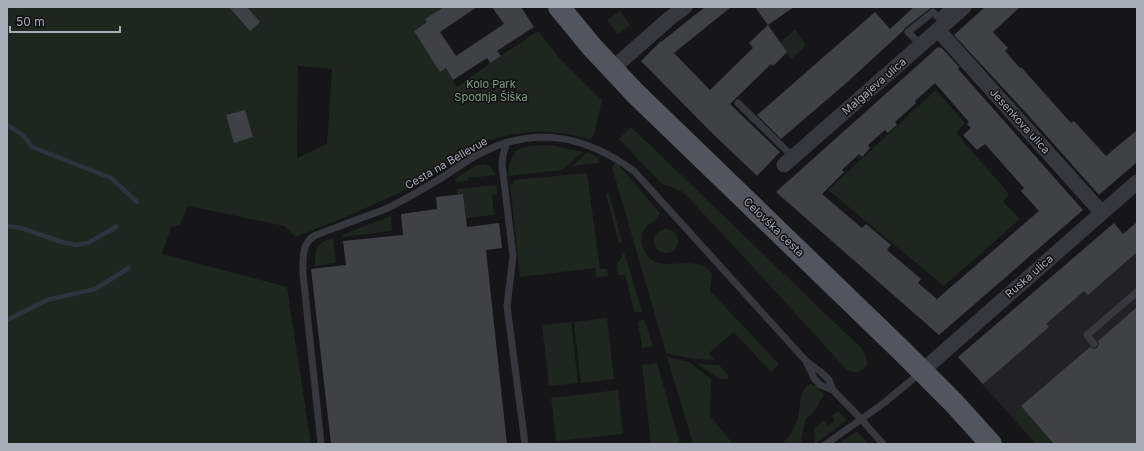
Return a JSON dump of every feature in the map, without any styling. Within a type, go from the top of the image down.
[{"type":"main road","name":"Celovška cesta","points":[[559,7],[612,69],[648,106],[922,371],[990,444]]},
{"type":"street","points":[[612,69],[670,18],[685,7]]},
{"type":"street","name":"Malgajeva ulica","points":[[789,161],[921,45],[940,24],[964,7]]},
{"type":"street","name":"Jesenkova ulica","points":[[940,24],[1102,213]]},
{"type":"street","name":"Ruska ulica","points":[[922,371],[1137,182]]},
{"type":"lane","points":[[940,24],[950,7]]},
{"type":"lane","points":[[738,103],[789,161]]},
{"type":"lane","name":"Cesta na Bellevue","points":[[321,444],[303,274],[303,263],[307,242],[310,238],[389,207],[426,188],[480,154],[507,142],[546,137],[575,141],[592,146],[619,160],[634,171],[806,361],[829,380],[833,390],[884,444]]},
{"type":"lane","points":[[507,142],[502,165],[513,256],[507,306],[525,444]]},
{"type":"lane","points":[[1094,344],[1087,335],[1137,292]]},
{"type":"lane","points":[[826,444],[884,403],[922,371]]},
{"type":"shaded area","points":[[1114,223],[1137,250],[1137,444],[1036,444],[958,357]]},
{"type":"green space","name":"Kolo Park Spodnja Šiška","points":[[7,7],[444,7],[425,19],[427,22],[414,31],[440,71],[446,68],[457,87],[538,31],[560,59],[602,100],[594,135],[590,139],[543,131],[513,134],[489,140],[465,153],[410,188],[348,216],[296,237],[285,226],[188,206],[180,225],[171,227],[162,254],[287,287],[311,444],[7,444]],"holes":[[[298,66],[332,69],[327,144],[297,158]]]},
{"type":"green space","points":[[620,11],[630,25],[618,34],[607,20]]},
{"type":"green space","points":[[795,29],[806,45],[791,59],[780,43]]},
{"type":"green space","points":[[936,90],[965,123],[956,133],[1009,194],[1003,202],[1020,219],[944,286],[828,190]]},
{"type":"green space","points":[[631,127],[861,348],[865,354],[868,365],[858,372],[853,372],[846,369],[683,192],[661,183],[619,139]]},
{"type":"green space","points":[[529,146],[555,146],[583,152],[562,170],[508,176],[513,156],[518,150]]},
{"type":"green space","points":[[587,152],[598,158],[600,163],[572,166]]},
{"type":"green space","points":[[616,162],[660,213],[656,219],[643,231],[642,243],[645,252],[651,259],[659,263],[687,263],[705,267],[712,274],[710,291],[779,364],[771,372],[734,332],[709,353],[714,360],[694,359],[666,353],[612,167]]},
{"type":"green space","points":[[483,164],[491,168],[496,175],[468,178],[468,181],[456,182],[455,179],[475,166]]},
{"type":"green space","points":[[587,173],[600,269],[607,269],[608,276],[596,277],[595,268],[520,277],[510,184],[514,183],[513,180]]},
{"type":"green space","points":[[497,185],[497,194],[492,195],[494,215],[466,218],[463,194],[458,195],[457,189]]},
{"type":"green space","points":[[609,193],[622,242],[619,244],[606,194]]},
{"type":"green space","points":[[391,216],[392,231],[343,237],[344,234]]},
{"type":"green space","points":[[666,229],[674,233],[678,241],[674,249],[666,253],[658,249],[654,241],[658,233]]},
{"type":"green space","points":[[333,238],[336,263],[315,266],[317,248],[322,242]]},
{"type":"green space","points":[[624,252],[642,311],[635,313],[625,275],[618,274],[617,263],[622,257],[621,254]]},
{"type":"green space","points":[[607,318],[614,379],[581,383],[574,322]]},
{"type":"green space","points":[[644,319],[653,346],[642,348],[638,322]]},
{"type":"green space","points":[[571,322],[578,383],[549,386],[542,325]]},
{"type":"green space","points":[[667,357],[689,362],[711,379],[710,416],[733,444],[693,444]]},
{"type":"green space","points":[[657,363],[680,444],[651,444],[642,365]]},
{"type":"green space","points":[[697,364],[719,365],[729,376],[728,379],[720,379]]},
{"type":"green space","points":[[810,384],[816,386],[824,395],[814,411],[805,420],[801,444],[782,444],[796,424],[803,390]]},
{"type":"green space","points":[[618,390],[623,434],[556,441],[551,398]]},
{"type":"green space","points":[[1021,406],[1054,444],[1036,444],[1011,415]]},
{"type":"green space","points":[[838,411],[847,420],[815,444],[814,429],[824,420],[828,426],[834,421],[832,415]]},
{"type":"green space","points":[[856,432],[869,444],[838,444]]},
{"type":"building","points":[[229,7],[247,7],[260,22],[250,31]]},
{"type":"building","points":[[444,7],[477,7],[440,32],[456,56],[504,24],[492,7],[521,7],[534,27],[497,51],[501,56],[490,63],[487,58],[453,80],[446,68],[440,72],[414,31],[427,22],[425,19]]},
{"type":"building","points":[[705,7],[731,7],[674,53],[710,90],[753,48],[749,43],[768,25],[787,52],[773,66],[771,64],[730,104],[780,152],[757,176],[641,61],[661,41]]},
{"type":"building","points":[[755,7],[794,7],[768,25]]},
{"type":"building","points":[[914,7],[932,7],[905,28],[844,85],[781,139],[757,115],[875,12],[890,29]]},
{"type":"building","points":[[985,7],[1020,7],[993,32],[1008,48],[1005,51],[1020,68],[1021,67],[1071,123],[1074,121],[1106,156],[1137,130],[1137,162],[1099,195],[954,35]]},
{"type":"building","points":[[938,47],[941,47],[959,67],[958,69],[1083,210],[939,335],[776,192]],"holes":[[[935,83],[969,122],[967,124],[971,128],[963,135],[977,150],[985,144],[1024,188],[1021,191],[1039,211],[937,299],[918,283],[921,279],[887,250],[891,245],[866,224],[862,228],[822,194],[844,172],[842,170],[859,154],[862,157],[870,148],[868,145],[885,130],[888,133],[897,125],[895,122]]]},
{"type":"building","points":[[245,110],[253,137],[234,143],[226,115]]},
{"type":"building","points":[[463,194],[467,227],[499,223],[502,248],[486,250],[507,444],[331,444],[311,269],[346,265],[343,241],[403,235],[401,214],[437,209],[436,197]]},
{"type":"building","points":[[1137,222],[1137,252],[1088,295],[1084,291],[1046,324],[1049,327],[983,384],[958,357],[1114,223],[1123,234]]},
{"type":"building","points":[[1137,307],[1137,444],[1054,444],[1021,406],[1090,347],[1094,349],[1097,348],[1099,344],[1098,341]]},
{"type":"waterway","points":[[7,125],[23,135],[32,147],[111,178],[137,202]]},
{"type":"waterway","points":[[7,226],[21,228],[62,242],[76,245],[88,243],[116,227]]},
{"type":"waterway","points":[[7,320],[47,300],[95,289],[129,268]]}]
